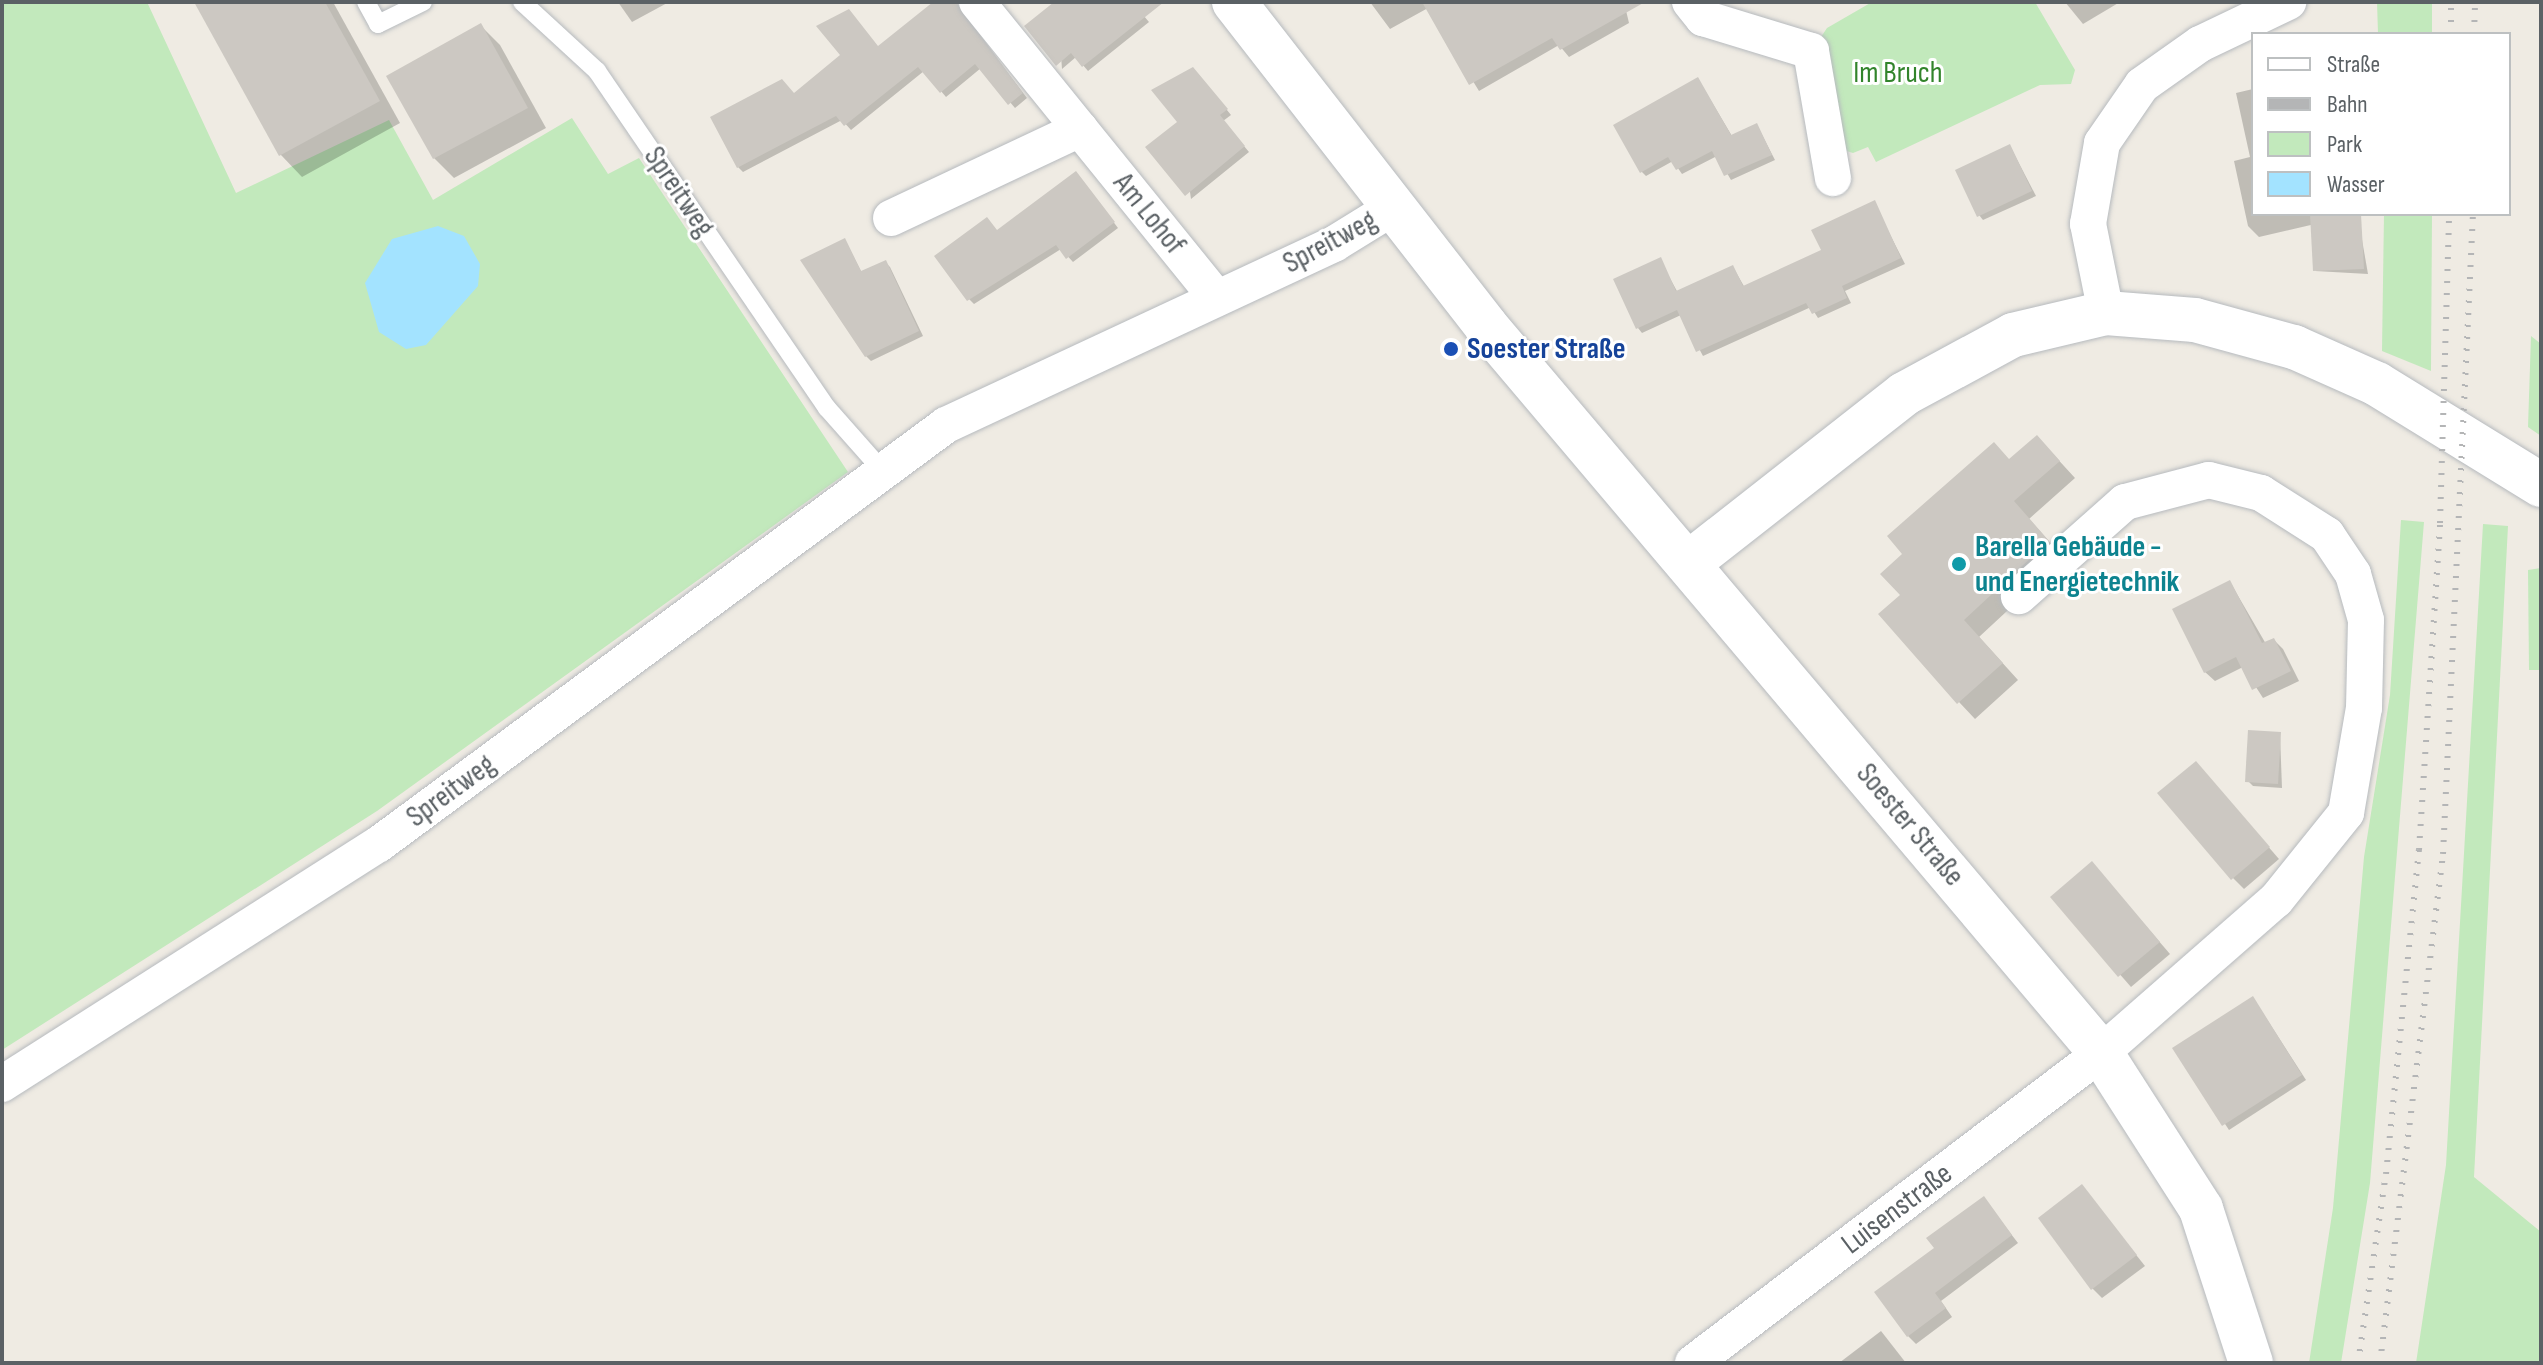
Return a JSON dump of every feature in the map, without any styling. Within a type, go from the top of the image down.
[{"type":"street","name":"Am Lohof","points":[[977,2],[1217,298]]},
{"type":"street","name":"Soester Straße","points":[[1234,2],[1394,207],[2101,1053],[2201,1209],[2251,1363]]},
{"type":"street","points":[[1690,2],[1703,18],[1811,51],[1833,178]]},
{"type":"street","points":[[2106,313],[2088,224],[2102,143],[2142,85],[2200,44],[2288,2]]},
{"type":"street","points":[[891,218],[1080,129]]},
{"type":"street","name":"Spreitweg","points":[[2,1084],[379,844],[881,469],[946,425],[1217,298],[1394,207]]},
{"type":"street","points":[[1690,562],[1904,394],[2013,335],[2106,313],[2195,320],[2294,347],[2377,384],[2541,485]]},
{"type":"street","points":[[2019,596],[2125,502],[2209,480],[2261,493],[2327,535],[2353,574],[2366,620],[2364,708],[2346,813],[2276,900],[2101,1053]]},
{"type":"street","name":"Luisenstraße","points":[[1693,1363],[2101,1053]]},
{"type":"lane","points":[[366,2],[378,24],[423,2]]},
{"type":"lane","name":"Spreitweg","points":[[522,2],[597,71],[827,408],[881,469]]},
{"type":"green space","points":[[2,2],[147,2],[236,193],[389,120],[433,200],[572,118],[608,174],[639,158],[848,472],[377,811],[2,1050]]},
{"type":"green space","name":"Im Bruch","points":[[1872,2],[2035,2],[2075,70],[2071,84],[2040,85],[1876,162],[1868,147],[1853,153],[1837,148],[1819,40],[1827,28]]},
{"type":"green space","points":[[2377,2],[2432,2],[2432,32],[2378,32]]},
{"type":"green space","points":[[2384,216],[2432,216],[2431,371],[2382,351]]},
{"type":"green space","points":[[2531,336],[2541,344],[2541,436],[2528,427]]},
{"type":"green space","points":[[2401,520],[2424,522],[2370,1183],[2341,1363],[2309,1363],[2333,1208],[2364,857],[2390,695]]},
{"type":"green space","points":[[2483,524],[2508,526],[2474,1177],[2541,1232],[2541,1363],[2416,1363],[2446,1165]]},
{"type":"green space","points":[[2541,568],[2541,670],[2529,670],[2528,570]]},
{"type":"water","points":[[438,226],[464,236],[480,264],[478,286],[426,345],[406,349],[379,332],[365,283],[392,239]]},
{"type":"building","points":[[194,2],[325,2],[380,101],[279,156]]},
{"type":"building","points":[[933,2],[956,2],[1023,93],[1008,105],[975,64],[940,93],[918,67],[844,126],[836,116],[737,168],[710,117],[782,79],[794,93],[840,55],[816,26],[849,9],[878,46]]},
{"type":"building","points":[[1054,2],[1164,2],[1082,67],[1071,53],[1056,66],[1024,26]]},
{"type":"building","points":[[1422,2],[1645,2],[1560,50],[1552,38],[1469,85]]},
{"type":"building","points":[[481,23],[528,108],[433,159],[386,76]]},
{"type":"building","points":[[1193,67],[1228,109],[1220,115],[1245,146],[1185,196],[1145,147],[1177,122],[1151,90]]},
{"type":"building","points":[[1698,77],[1731,135],[1757,123],[1772,155],[1724,176],[1712,151],[1676,170],[1668,157],[1640,173],[1613,125]]},
{"type":"building","points":[[2010,144],[2032,191],[1977,217],[1955,170]]},
{"type":"building","points":[[1076,171],[1115,222],[1066,259],[1056,245],[967,301],[934,256],[987,217],[997,230]]},
{"type":"building","points":[[1875,200],[1901,258],[1842,286],[1847,298],[1812,314],[1806,303],[1696,352],[1677,310],[1636,329],[1613,279],[1661,257],[1676,291],[1733,265],[1743,286],[1821,250],[1811,230]]},
{"type":"building","points":[[2310,216],[2361,216],[2364,269],[2313,271]]},
{"type":"building","points":[[845,238],[861,271],[886,260],[919,331],[865,357],[800,260]]},
{"type":"building","points":[[2037,435],[2060,461],[2014,501],[2049,541],[1964,620],[2003,663],[1957,704],[1878,614],[1900,595],[1880,574],[1902,554],[1887,536],[1994,442],[2009,459]]},
{"type":"building","points":[[2230,580],[2262,643],[2274,638],[2291,671],[2252,690],[2236,657],[2204,673],[2172,609]]},
{"type":"building","points":[[2248,730],[2281,732],[2278,784],[2245,782]]},
{"type":"building","points":[[2196,761],[2270,847],[2231,880],[2157,793]]},
{"type":"building","points":[[2092,861],[2160,942],[2118,977],[2050,897]]},
{"type":"building","points":[[2253,996],[2302,1075],[2222,1126],[2172,1048]]},
{"type":"building","points":[[2082,1184],[2137,1255],[2091,1290],[2038,1218]]},
{"type":"building","points":[[1984,1196],[2012,1235],[1935,1293],[1946,1308],[1907,1337],[1874,1292],[1934,1248],[1926,1238]]},
{"type":"railway","points":[[2451,2],[2451,32]]},
{"type":"railway","points":[[2474,32],[2475,2]]},
{"type":"railway","points":[[2358,1363],[2386,1174],[2419,850],[2440,523],[2449,216]]},
{"type":"railway","points":[[2380,1363],[2443,854],[2473,216]]},
{"type":"place","name":"Soester Straße","points":[[1451,349]]},
{"type":"place","name":"Barella Gebäude - und Energietechnik","points":[[1959,564]]}]
